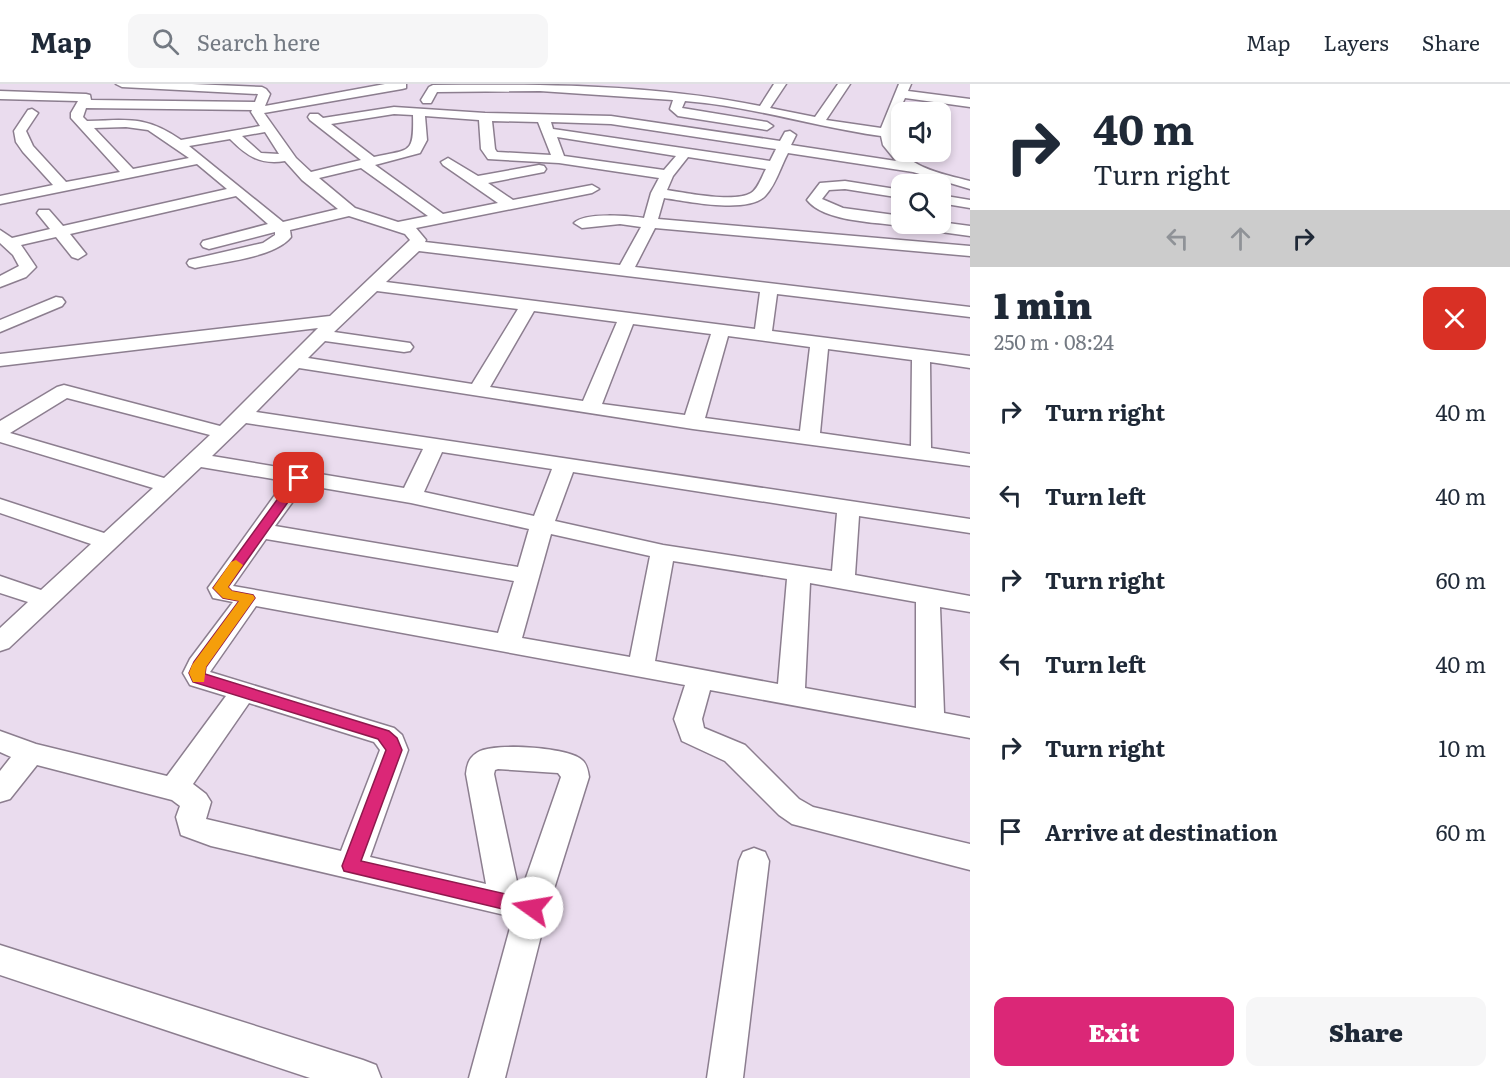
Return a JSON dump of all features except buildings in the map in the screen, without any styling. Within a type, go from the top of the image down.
[{"type":"street","points":[[122,84],[258,102],[286,92],[345,96]]},
{"type":"street","points":[[763,110],[780,84]]},
{"type":"street","points":[[818,122],[844,84]]},
{"type":"street","points":[[77,113],[139,104],[198,109],[410,88],[539,86],[710,99],[763,110],[796,124]]},
{"type":"street","points":[[479,104],[484,87]]},
{"type":"street","points":[[710,99],[717,88]]},
{"type":"street","points":[[903,89],[970,103]]},
{"type":"street","points":[[611,120],[627,94]]},
{"type":"street","points":[[0,95],[86,98],[77,113]]},
{"type":"street","points":[[680,97],[676,110],[682,113],[796,124],[818,122],[887,133]]},
{"type":"street","points":[[0,642],[225,433],[321,335],[415,246],[418,240],[415,235],[397,227],[350,211],[307,177],[288,157],[268,128],[258,102]]},
{"type":"street","points":[[123,124],[139,104]]},
{"type":"street","points":[[441,219],[368,163],[316,118],[387,109],[485,117],[611,120],[916,169],[970,185]]},
{"type":"street","points":[[307,177],[415,150],[420,140],[419,112]]},
{"type":"street","points":[[77,113],[123,124],[155,128],[280,226],[283,237],[268,247],[195,255]]},
{"type":"street","points":[[77,113],[130,174]]},
{"type":"street","points":[[8,122],[30,115],[20,131],[23,142],[63,187]]},
{"type":"street","points":[[485,117],[488,149],[493,156],[559,159],[667,175]]},
{"type":"street","points":[[544,118],[559,159]]},
{"type":"street","points":[[658,193],[723,200],[752,200],[760,194],[796,124]]},
{"type":"street","points":[[887,133],[891,126]]},
{"type":"street","points":[[178,144],[268,128]]},
{"type":"street","points":[[548,132],[774,166]]},
{"type":"street","points":[[887,133],[895,154],[916,169]]},
{"type":"street","points":[[233,134],[257,158],[267,160],[288,157]]},
{"type":"street","points":[[625,271],[650,223],[658,193],[667,175],[685,153]]},
{"type":"street","points":[[2,196],[63,187],[198,160]]},
{"type":"street","points":[[448,162],[511,205]]},
{"type":"street","points":[[476,181],[539,169]]},
{"type":"street","points":[[891,192],[836,184],[825,186],[814,200],[829,209],[891,219]]},
{"type":"street","points":[[397,227],[592,189]]},
{"type":"street","points":[[5,239],[61,232],[237,191]]},
{"type":"street","points":[[951,201],[970,204]]},
{"type":"street","points":[[280,226],[350,211]]},
{"type":"street","points":[[44,213],[78,254]]},
{"type":"street","points":[[582,223],[620,220],[970,251]]},
{"type":"street","points":[[951,228],[970,231]]},
{"type":"street","points":[[1,280],[24,272],[28,267],[23,257],[5,239]]},
{"type":"street","points":[[415,246],[970,312]]},
{"type":"street","points":[[372,285],[970,362]]},
{"type":"street","points":[[763,335],[769,288]]},
{"type":"street","points":[[0,327],[56,302]]},
{"type":"street","points":[[478,390],[529,305]]},
{"type":"street","points":[[590,408],[627,318]]},
{"type":"street","points":[[0,360],[336,321]]},
{"type":"street","points":[[693,423],[721,330]]},
{"type":"street","points":[[321,335],[404,347]]},
{"type":"street","points":[[809,437],[820,343]]},
{"type":"street","points":[[921,356],[921,453]]},
{"type":"street","points":[[295,362],[693,423],[970,460]]},
{"type":"street","points":[[0,430],[64,391],[225,433]]},
{"type":"street","points":[[242,416],[970,526]]},
{"type":"street","points":[[0,436],[168,486]]},
{"type":"street","points":[[411,496],[435,445]]},
{"type":"street","points":[[196,460],[411,496],[663,552],[799,573],[970,604]]},
{"type":"street","points":[[508,642],[542,525],[565,464]]},
{"type":"street","points":[[299,478],[220,588],[228,595],[508,642],[970,729]]},
{"type":"street","points":[[0,506],[108,542]]},
{"type":"street","points":[[843,581],[849,507]]},
{"type":"street","points":[[262,531],[527,576]]},
{"type":"street","points":[[641,667],[663,552]]},
{"type":"street","points":[[791,695],[799,573]]},
{"type":"street","points":[[0,584],[45,600]]},
{"type":"street","points":[[928,597],[930,721]]},
{"type":"street","points":[[249,598],[196,673],[199,678],[384,735],[392,742],[394,750],[351,866]]},
{"type":"street","points":[[700,678],[688,719],[692,734],[735,753],[789,807],[803,816],[819,821],[970,857]]},
{"type":"street","points":[[174,789],[243,692]]},
{"type":"street","points":[[0,741],[31,753],[174,789],[191,796],[196,802],[191,817],[192,826],[199,830],[519,904],[487,1078]]},
{"type":"street","points":[[0,791],[31,753]]},
{"type":"street","points":[[724,1078],[754,861]]},
{"type":"street","points":[[0,960],[363,1078]]},
{"type":"slow traffic","points":[[199,678],[196,673],[200,665],[249,598],[228,595],[220,588],[236,565]]},
{"type":"route","points":[[299,478],[220,588],[228,595],[249,598],[196,673],[205,681],[384,735],[392,742],[394,750],[351,866],[532,908]]}]
